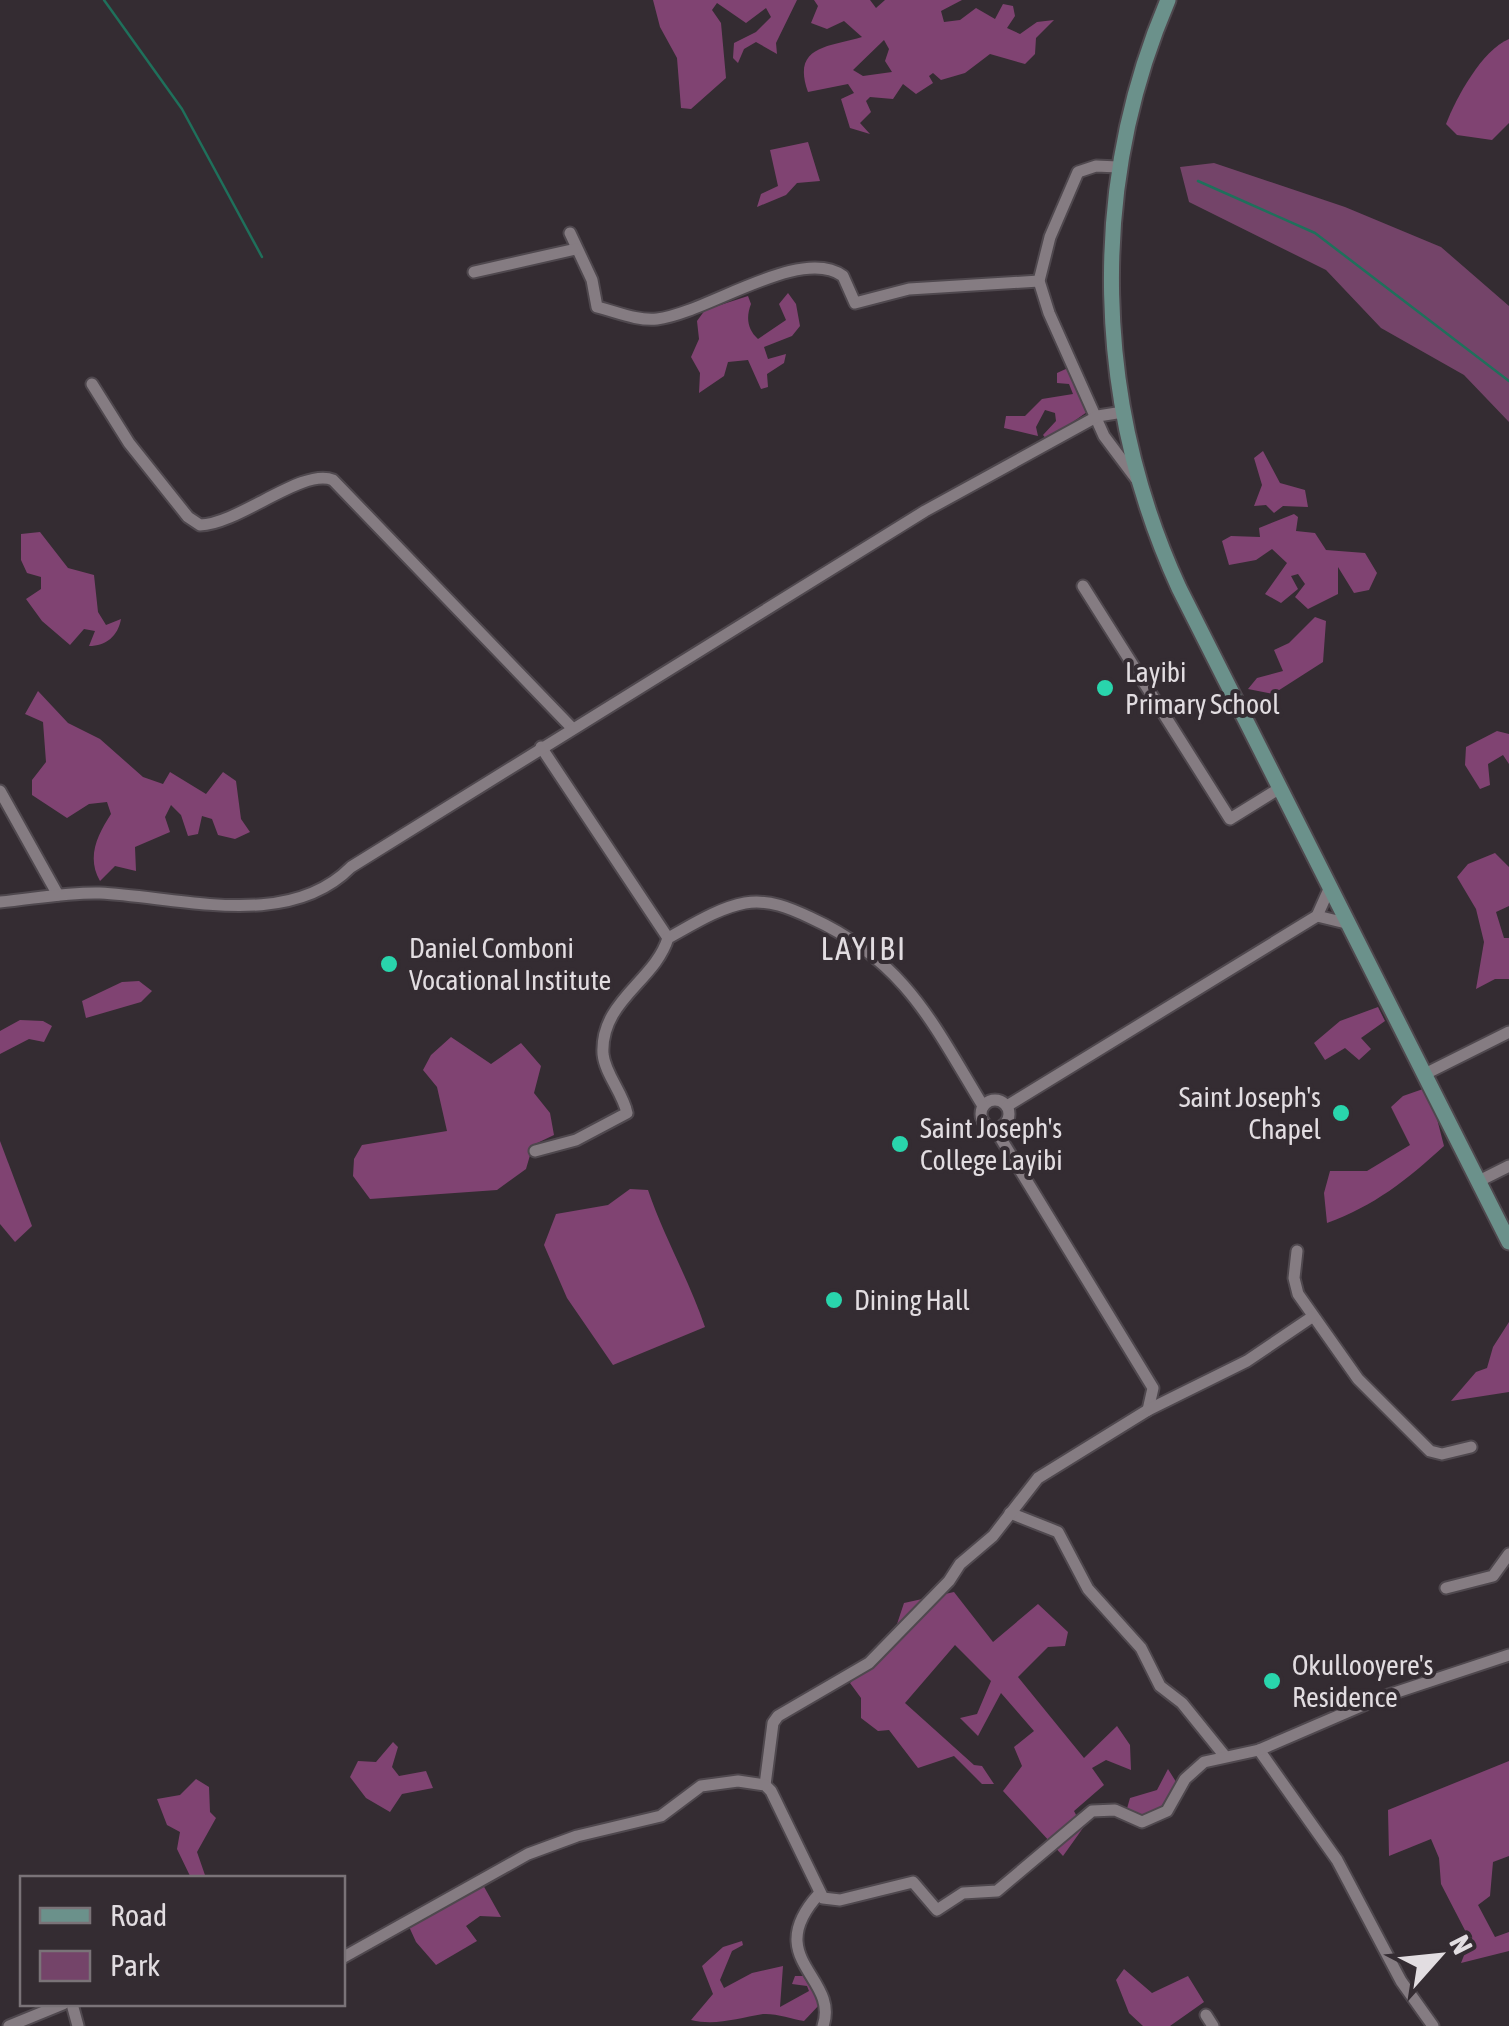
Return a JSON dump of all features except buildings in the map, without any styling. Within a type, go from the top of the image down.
[{"type":"street","points":[[1168,0],[1141,73],[1118,168],[1112,291],[1123,412],[1140,483],[1160,548],[1508,1239]]},
{"type":"street","points":[[1118,168],[1096,166],[1078,172],[1050,236],[1039,281],[1048,313],[1112,450],[1140,483]]},
{"type":"street","points":[[570,233],[592,280],[597,308],[646,320],[672,316],[812,266],[843,276],[855,303],[909,289],[1039,281]]},
{"type":"street","points":[[474,272],[576,249]]},
{"type":"street","points":[[92,384],[129,443],[188,518],[200,525],[242,513],[316,477],[333,480],[572,728]]},
{"type":"street","points":[[0,902],[95,893],[253,906],[320,889],[572,728],[925,511],[1098,416],[1123,412]]},
{"type":"street","points":[[1083,586],[1230,819],[1280,788]]},
{"type":"street","points":[[535,1151],[576,1140],[626,1113],[604,1058],[606,1035],[618,1005],[664,953],[668,938],[542,747]]},
{"type":"street","points":[[0,791],[58,895]]},
{"type":"street","points":[[1008,1106],[1317,916],[1330,887]]},
{"type":"street","points":[[668,938],[728,908],[756,902],[784,906],[836,930],[906,983],[983,1106],[982,1122],[994,1129],[1153,1388],[1148,1410]]},
{"type":"street","points":[[1317,916],[1350,924]]},
{"type":"street","points":[[1425,1074],[1509,1032]]},
{"type":"street","points":[[983,1106],[990,1100],[1008,1106]]},
{"type":"street","points":[[994,1129],[1006,1124],[1008,1106]]},
{"type":"street","points":[[1479,1181],[1509,1166]]},
{"type":"street","points":[[1297,1251],[1294,1278],[1312,1317],[1358,1379],[1430,1451],[1442,1454],[1471,1447]]},
{"type":"street","points":[[823,2026],[823,2000],[799,1958],[797,1938],[798,1924],[819,1894],[813,1871],[765,1785],[778,1716],[856,1674],[942,1589],[960,1564],[993,1536],[1038,1478],[1148,1410],[1215,1380],[1312,1317]]},
{"type":"street","points":[[1010,1513],[1058,1532],[1088,1589],[1141,1648],[1160,1686],[1182,1703],[1224,1755]]},
{"type":"street","points":[[1446,1588],[1493,1576],[1509,1554]]},
{"type":"street","points":[[819,1894],[840,1900],[914,1882],[937,1910],[964,1893],[997,1892],[1092,1812],[1115,1810],[1142,1822],[1159,1817],[1194,1768],[1224,1755],[1259,1750],[1279,1738],[1382,1697],[1509,1656]]},
{"type":"street","points":[[1272,1763],[1279,1738]]},
{"type":"street","points":[[1259,1750],[1272,1763],[1337,1860],[1401,1981],[1433,2026]]},
{"type":"street","points":[[345,1956],[528,1854],[577,1836],[661,1816],[701,1786],[738,1781],[765,1785]]},
{"type":"street","points":[[8,2026],[58,2006]]},
{"type":"green space","points":[[1214,163],[1345,207],[1441,247],[1509,306],[1509,422],[1464,375],[1381,328],[1326,270],[1189,202],[1180,167]]},
{"type":"shaded area","points":[[653,0],[797,0],[776,43],[777,54],[756,42],[744,49],[738,63],[733,58],[734,43],[756,32],[771,17],[766,8],[746,23],[717,3],[712,10],[721,23],[726,78],[691,109],[681,108],[677,58],[660,27]]},
{"type":"shaded area","points":[[814,0],[870,0],[876,8],[885,0],[962,0],[941,11],[944,22],[960,20],[976,8],[995,19],[1003,4],[1013,6],[1015,16],[1007,28],[1020,34],[1037,22],[1054,20],[1036,38],[1035,54],[1025,64],[990,54],[965,73],[941,80],[933,73],[929,76],[933,83],[916,94],[903,84],[893,99],[870,97],[866,101],[871,112],[860,123],[870,134],[850,128],[841,99],[854,93],[848,84],[808,92],[804,77],[809,57],[826,46],[862,37],[844,21],[827,29],[811,23],[818,6]],"holes":[[[884,40],[889,49],[885,61],[892,72],[863,76],[853,70]]]},
{"type":"shaded area","points":[[1509,39],[1509,123],[1492,140],[1457,135],[1446,124],[1456,101],[1489,53]]},
{"type":"shaded area","points":[[808,142],[820,181],[797,183],[786,195],[757,207],[761,194],[778,186],[770,150]]},
{"type":"shaded area","points":[[788,293],[796,304],[800,326],[792,336],[764,347],[768,359],[786,354],[784,363],[767,374],[768,387],[761,389],[748,360],[728,362],[724,376],[699,393],[700,373],[691,357],[699,339],[697,321],[705,310],[748,296],[748,323],[758,339],[786,320],[779,304]]},
{"type":"shaded area","points":[[1068,368],[1083,394],[1087,412],[1047,440],[1043,435],[1056,421],[1055,413],[1045,410],[1036,427],[1038,436],[1004,428],[1006,416],[1025,416],[1042,399],[1073,394],[1069,384],[1057,383],[1057,373]]},
{"type":"shaded area","points":[[1263,451],[1280,483],[1305,490],[1308,507],[1283,506],[1274,513],[1266,505],[1254,506],[1262,485],[1254,458]]},
{"type":"shaded area","points":[[1294,514],[1298,517],[1296,531],[1315,533],[1326,550],[1365,553],[1377,573],[1369,590],[1354,593],[1338,567],[1338,594],[1308,609],[1295,597],[1305,584],[1298,574],[1291,576],[1298,589],[1281,603],[1265,594],[1287,563],[1272,549],[1256,560],[1229,565],[1222,541],[1231,536],[1260,537],[1259,528]]},
{"type":"shaded area","points":[[40,532],[68,568],[94,575],[98,612],[106,625],[121,619],[106,642],[89,646],[95,631],[84,629],[70,645],[42,621],[26,599],[41,589],[41,577],[27,573],[21,560],[21,534]]},
{"type":"shaded area","points":[[1315,617],[1326,621],[1323,662],[1273,694],[1248,689],[1257,678],[1283,671],[1274,650],[1289,643]]},
{"type":"shaded area","points":[[38,691],[68,723],[100,739],[143,777],[163,784],[170,772],[206,794],[223,772],[236,781],[241,819],[250,832],[235,839],[218,835],[212,819],[202,816],[198,834],[188,836],[181,815],[171,805],[165,817],[170,832],[135,847],[136,871],[115,866],[100,881],[94,855],[111,814],[107,802],[89,804],[67,818],[32,795],[32,780],[46,762],[43,722],[25,714]]},
{"type":"shaded area","points":[[1497,731],[1509,734],[1509,764],[1503,755],[1488,764],[1490,785],[1480,789],[1465,765],[1466,747]]},
{"type":"shaded area","points":[[1495,853],[1509,867],[1509,906],[1496,912],[1504,938],[1509,938],[1509,979],[1495,979],[1476,989],[1484,942],[1476,909],[1457,877],[1468,864]]},
{"type":"shaded area","points":[[139,981],[152,991],[141,1002],[86,1018],[82,1001],[122,982]]},
{"type":"shaded area","points":[[1378,1007],[1385,1021],[1361,1038],[1371,1049],[1359,1060],[1345,1048],[1325,1060],[1314,1043],[1340,1021]]},
{"type":"shaded area","points":[[20,1020],[43,1021],[52,1026],[44,1042],[29,1039],[0,1054],[0,1031]]},
{"type":"shaded area","points":[[451,1037],[491,1064],[521,1043],[541,1066],[534,1093],[550,1113],[554,1135],[533,1145],[526,1169],[497,1190],[370,1199],[353,1176],[354,1159],[362,1145],[447,1131],[437,1087],[423,1070],[431,1055]]},
{"type":"shaded area","points":[[1423,1089],[1435,1111],[1444,1146],[1389,1191],[1327,1223],[1324,1193],[1330,1171],[1367,1171],[1410,1145],[1391,1107],[1403,1096]]},
{"type":"shaded area","points":[[0,1141],[32,1226],[15,1242],[0,1224]]},
{"type":"shaded area","points":[[630,1189],[648,1190],[705,1327],[613,1365],[567,1298],[544,1245],[556,1214],[608,1205]]},
{"type":"shaded area","points":[[1509,1322],[1509,1392],[1451,1401],[1476,1372],[1487,1368],[1493,1347]]},
{"type":"shaded area","points":[[954,1592],[993,1642],[1038,1604],[1068,1632],[1065,1646],[1048,1647],[1018,1677],[1084,1758],[1117,1726],[1130,1745],[1131,1770],[1106,1760],[1092,1768],[1104,1785],[1074,1811],[1083,1828],[1063,1856],[1003,1791],[1022,1766],[1014,1747],[1034,1731],[1001,1693],[978,1736],[960,1718],[977,1714],[991,1681],[955,1645],[905,1703],[974,1765],[982,1766],[994,1784],[982,1784],[954,1756],[918,1768],[889,1730],[878,1731],[861,1718],[861,1698],[850,1683],[890,1645],[904,1603]]},
{"type":"shaded area","points":[[393,1742],[398,1747],[392,1767],[399,1776],[426,1771],[433,1788],[402,1794],[390,1812],[366,1798],[350,1777],[358,1761],[376,1762]]},
{"type":"shaded area","points":[[1509,1761],[1509,1856],[1493,1862],[1490,1896],[1478,1905],[1495,1937],[1509,1932],[1509,1951],[1461,1963],[1470,1940],[1441,1884],[1439,1858],[1431,1839],[1389,1856],[1388,1810]]},
{"type":"shaded area","points":[[1168,1769],[1178,1785],[1157,1812],[1137,1816],[1126,1812],[1130,1798],[1157,1790]]},
{"type":"shaded area","points":[[196,1779],[209,1787],[210,1812],[216,1818],[197,1852],[205,1876],[190,1876],[177,1849],[180,1832],[167,1825],[157,1799],[180,1795]]},
{"type":"shaded area","points":[[478,1876],[501,1917],[480,1916],[466,1926],[477,1941],[436,1965],[416,1942],[406,1920]]},
{"type":"shaded area","points":[[742,1941],[743,1945],[732,1951],[720,1980],[724,1988],[752,1973],[783,1966],[780,2007],[809,1991],[807,1986],[792,1984],[795,1976],[803,1976],[820,2004],[804,2021],[768,2014],[718,2022],[691,2020],[713,1994],[702,1966],[723,1947]]},
{"type":"shaded area","points":[[1124,1969],[1152,1993],[1188,1976],[1204,2002],[1170,2026],[1143,2026],[1129,2013],[1116,1980]]},
{"type":"waterway","points":[[104,0],[182,109],[262,257]]},
{"type":"waterway","points":[[1198,181],[1315,233],[1509,381]]},
{"type":"place","name":"Layibi Primary School","points":[[1105,688]]},
{"type":"place","name":"Daniel Comboni Vocational Institute","points":[[389,964]]},
{"type":"place","name":"Saint Joseph's Chapel","points":[[1341,1113]]},
{"type":"place","name":"Saint Joseph's College Layibi","points":[[900,1144]]},
{"type":"place","name":"Dining Hall","points":[[834,1300]]},
{"type":"place","name":"Okullooyere's Residence","points":[[1272,1681]]},
{"type":"district","name":"LAYIBI","points":[[864,948]]}]
